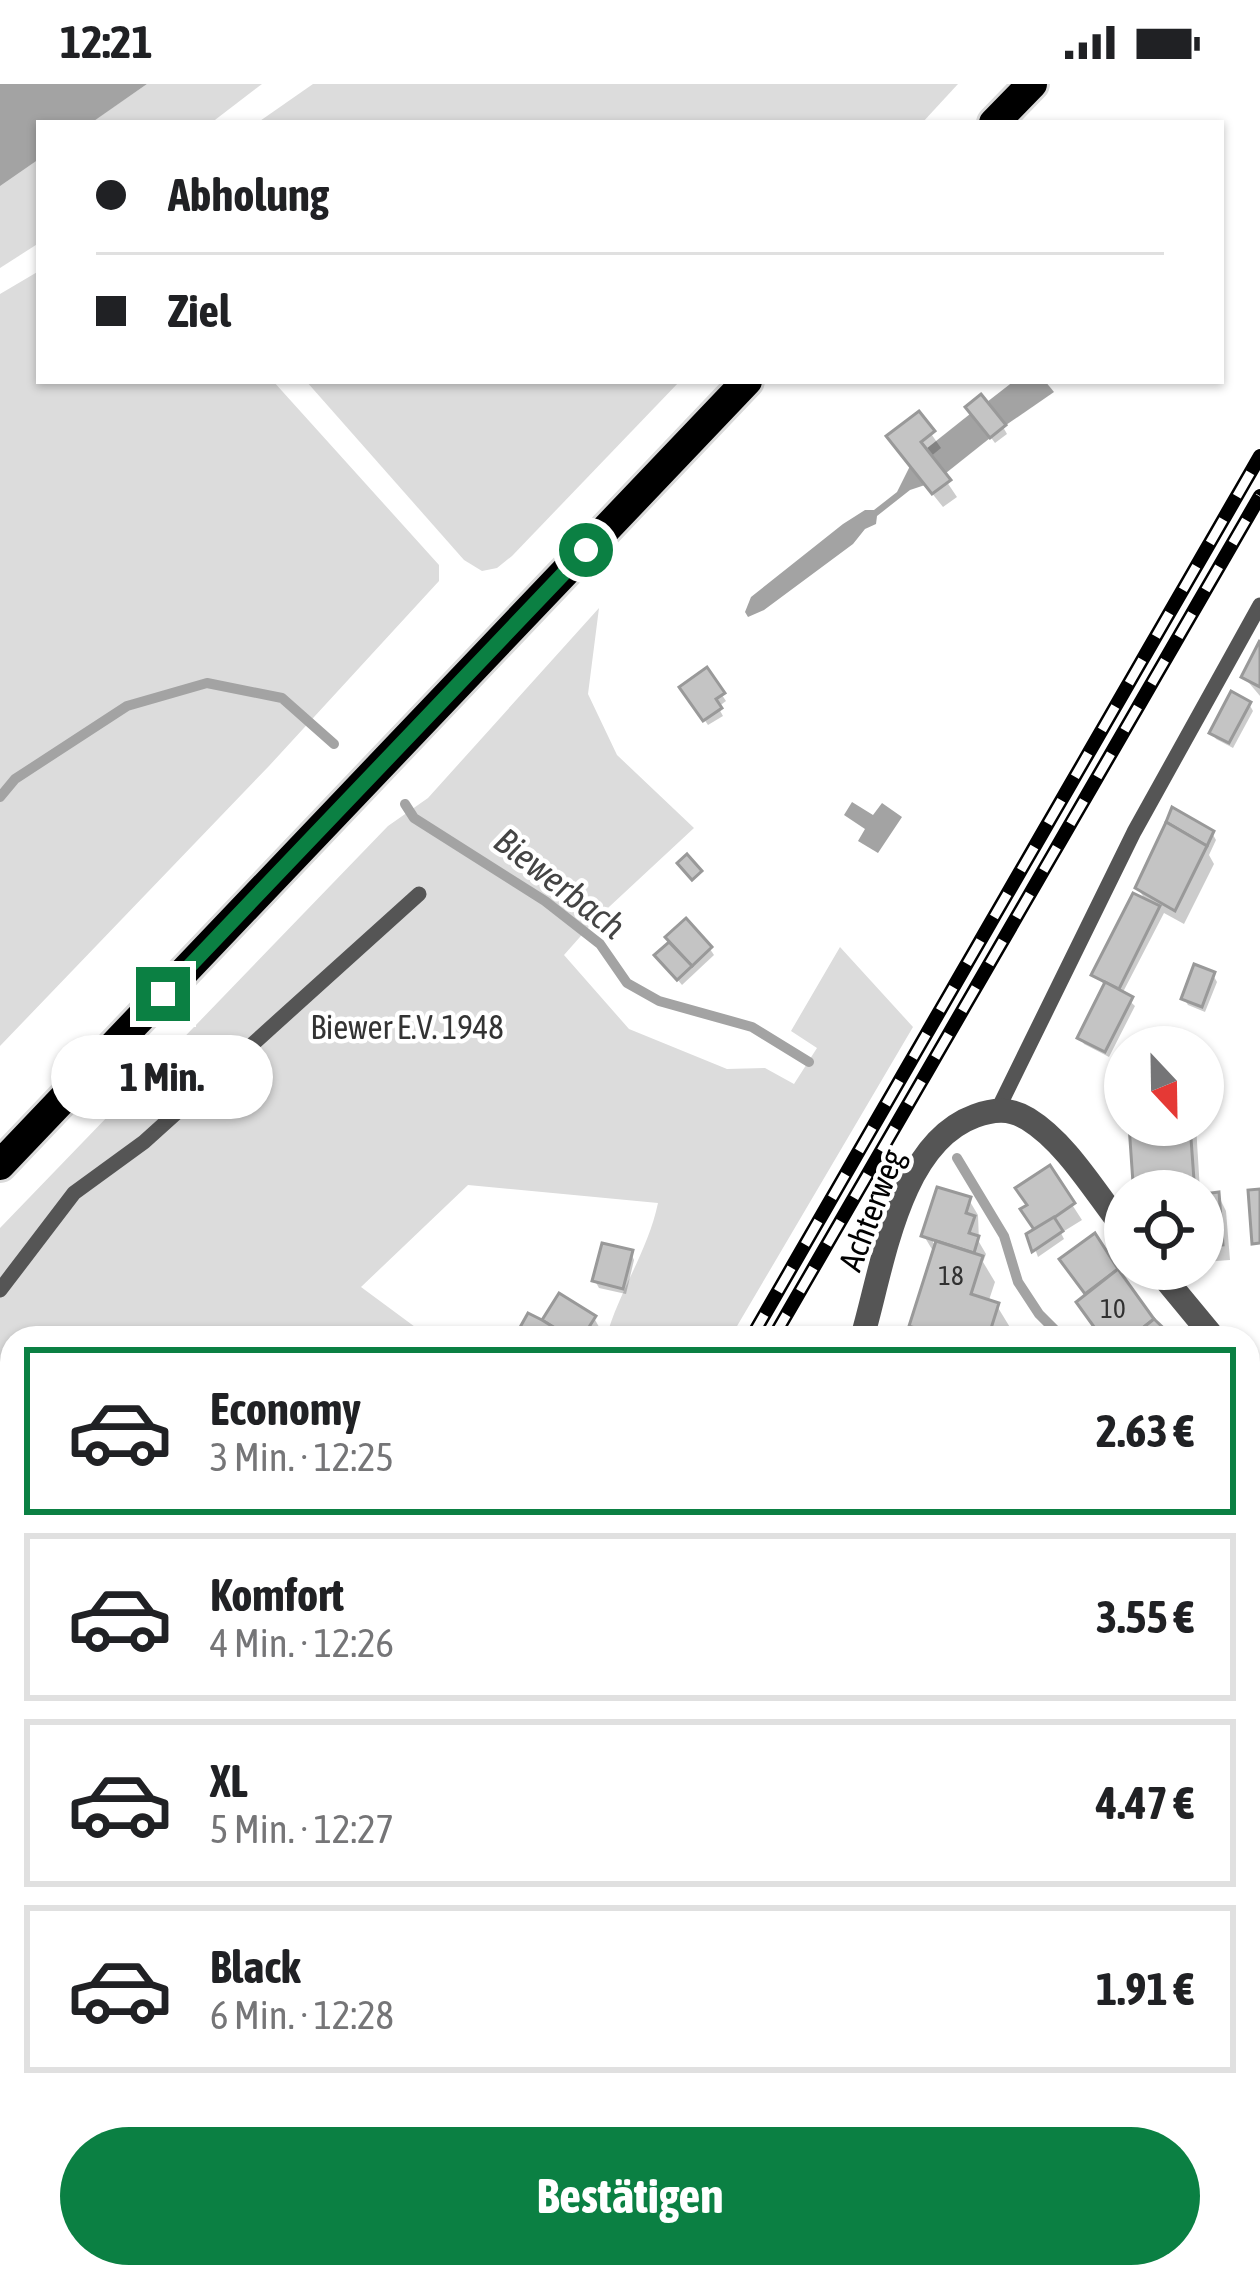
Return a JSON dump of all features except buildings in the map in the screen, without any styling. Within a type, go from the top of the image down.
[{"type":"main road","points":[[997,120],[1032,84]]},
{"type":"main road","points":[[0,1165],[744,384]]},
{"type":"street","points":[[998,1109],[1024,1116],[1048,1134],[1104,1205]]},
{"type":"street","name":"Achterweg","points":[[866,1326],[903,1199],[922,1156],[947,1128],[998,1109]]},
{"type":"street","points":[[1174,1290],[1204,1326]]},
{"type":"lane","points":[[998,1109],[1134,832],[1260,605]]},
{"type":"lane","points":[[0,1290],[74,1193],[144,1142],[419,894]]},
{"type":"green space","points":[[147,84],[262,84],[215,120],[94,120]]},
{"type":"green space","points":[[313,84],[958,84],[925,120],[261,120]]},
{"type":"green space","points":[[36,160],[36,245],[0,268],[0,185]]},
{"type":"green space","points":[[36,273],[36,384],[276,384],[439,565],[439,581],[0,1046],[0,294]]},
{"type":"green space","points":[[309,384],[677,384],[512,556],[497,568],[482,571],[464,560]]},
{"type":"green space","name":"Biewer E.V. 1948","points":[[599,608],[588,694],[617,755],[694,828],[564,955],[629,1029],[727,1069],[765,1068],[794,1084],[817,1048],[791,1031],[840,947],[913,1027],[737,1326],[610,1326],[658,1203],[468,1185],[361,1287],[414,1326],[0,1326],[0,1228],[388,826],[428,798]]},
{"type":"shaded area","points":[[0,84],[147,84],[95,120],[36,120],[36,161],[0,186]]},
{"type":"shaded area","points":[[1010,384],[1047,384],[1054,392],[1006,425],[987,402]]},
{"type":"shaded area","points":[[970,414],[990,438],[946,473],[926,449]]},
{"type":"shaded area","points":[[910,466],[925,485],[910,490],[877,516],[876,524],[853,544],[748,617],[745,612],[751,597],[843,524],[865,510],[874,510],[897,492]]},
{"type":"shaded area","points":[[852,802],[873,815],[882,803],[902,817],[878,853],[858,841],[865,829],[844,815]]},
{"type":"waterway","name":"Biewerbach","points":[[0,797],[15,779],[127,706],[207,683],[282,698],[334,744]]},
{"type":"waterway","name":"Biewerbach","points":[[405,804],[414,818],[545,901],[600,944],[627,983],[659,1001],[752,1027],[809,1062]]},
{"type":"waterway","name":"Biewerbach","points":[[957,1158],[1004,1236],[1018,1282],[1051,1326]]},
{"type":"railway","points":[[758,1326],[1260,456]]},
{"type":"railway","points":[[780,1326],[1260,496]]},
{"type":"route","points":[[163,994],[586,550]]}]
